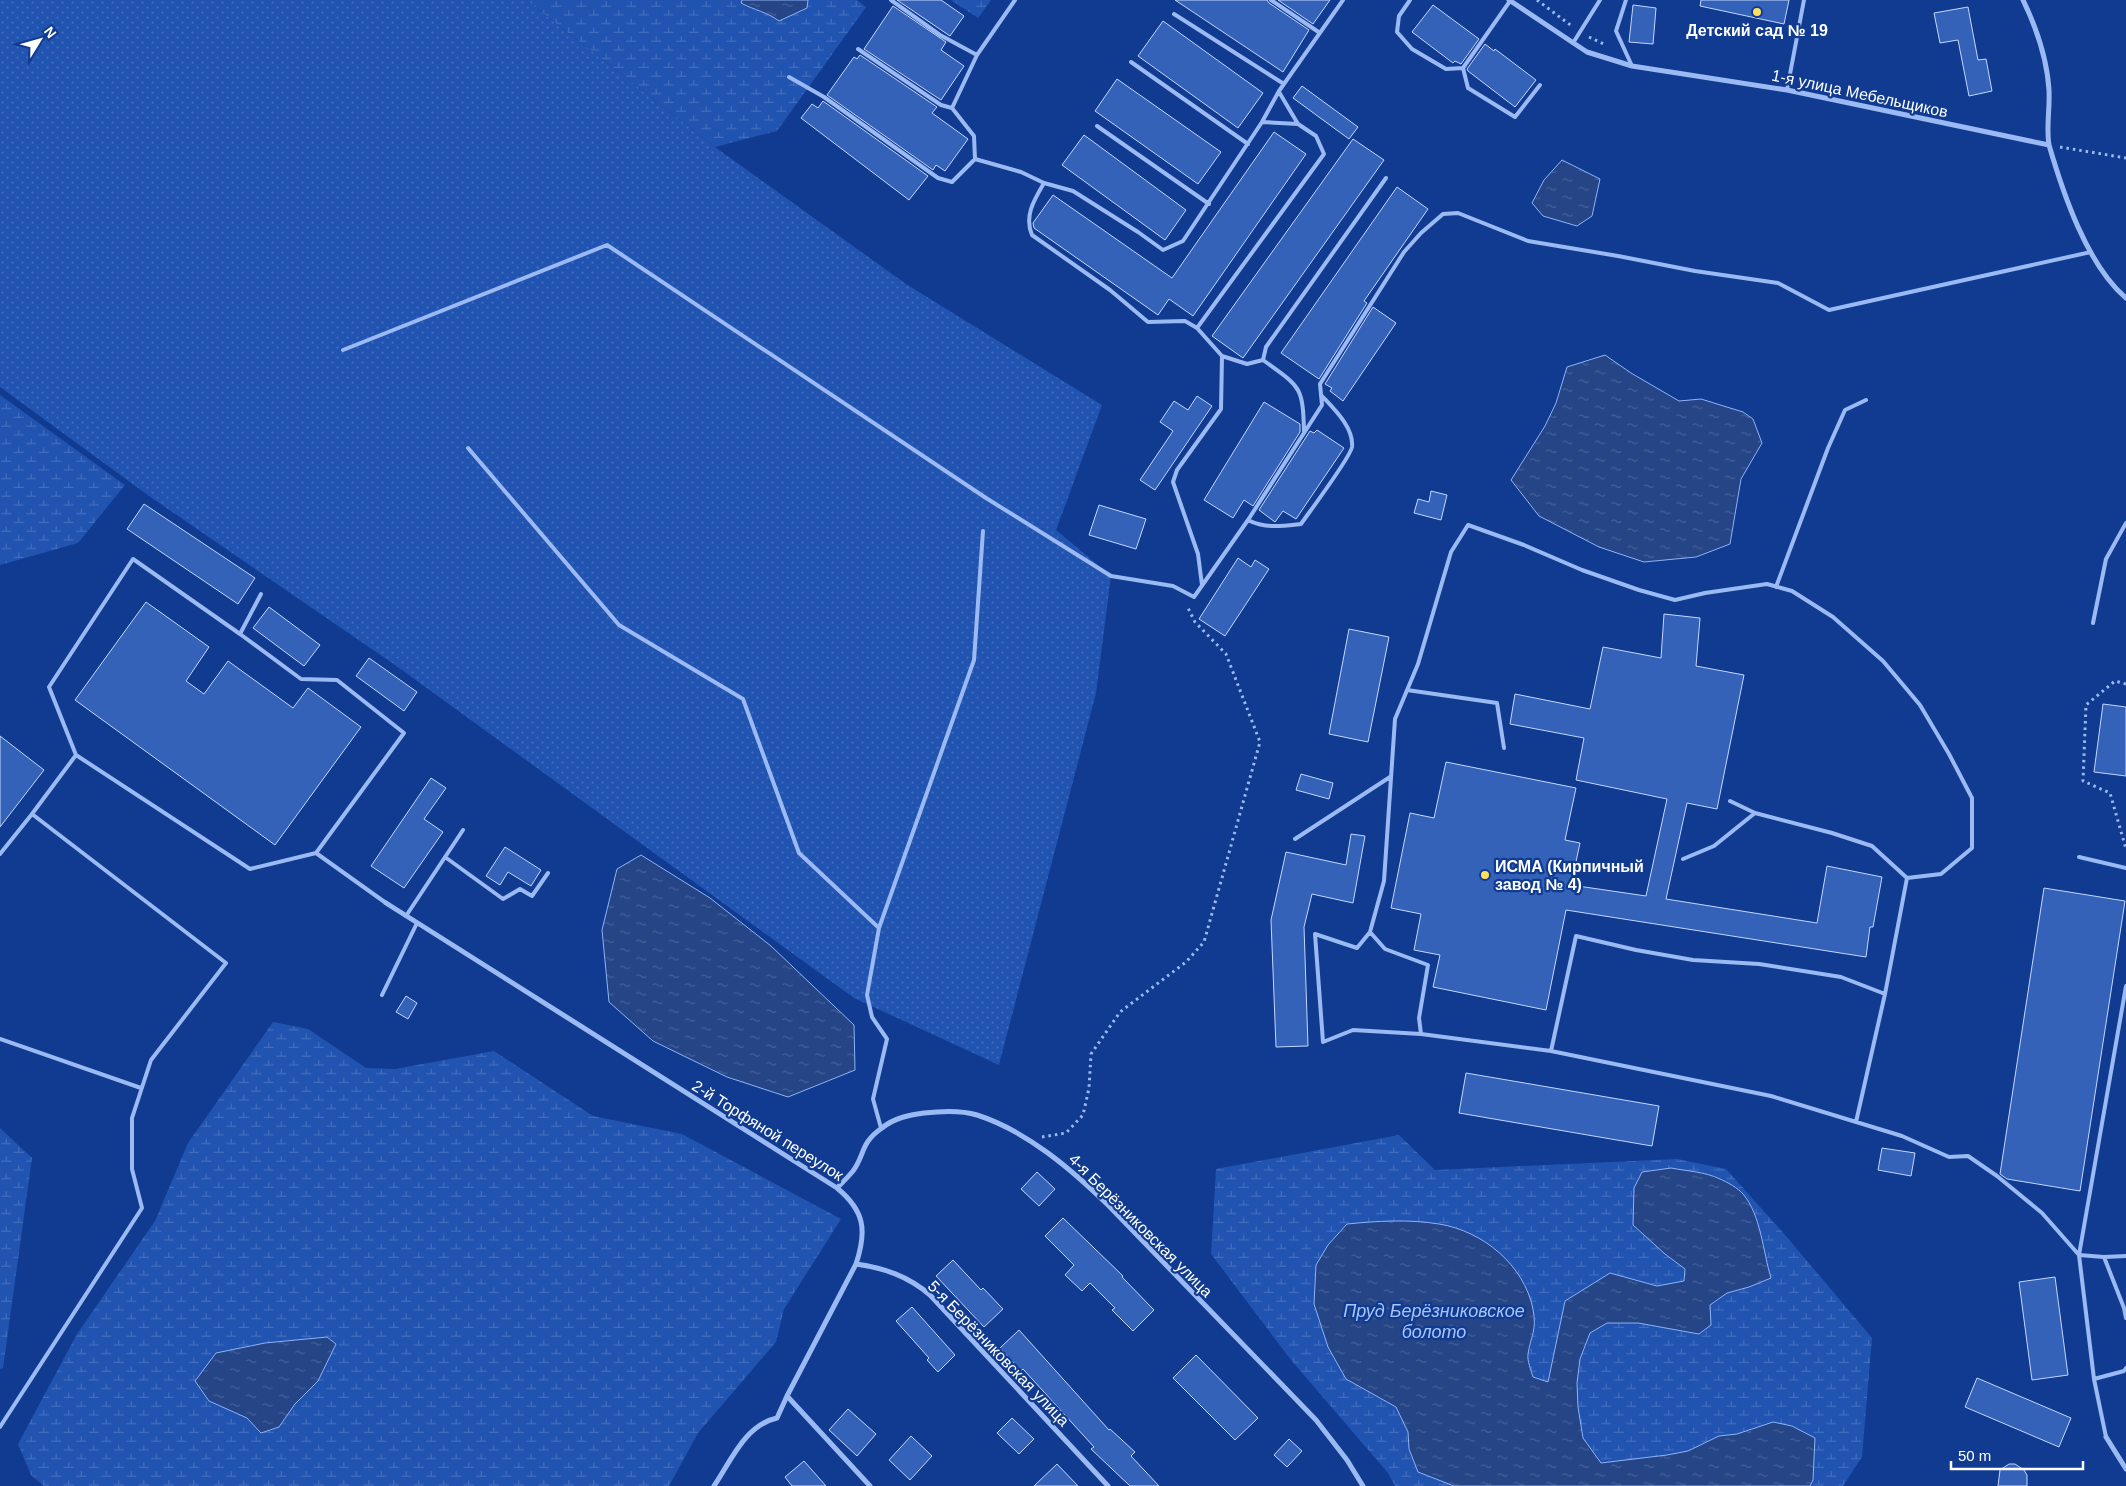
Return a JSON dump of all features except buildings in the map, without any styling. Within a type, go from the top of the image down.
[{"type":"street","name":"1-я улица Мебельщиков","points":[[1510,0],[1587,52],[1632,66],[1787,90],[2049,145]]},
{"type":"street","points":[[2023,0],[2043,49],[2048,90],[2047,135],[2062,189],[2091,252],[2104,274],[2126,298]]},
{"type":"street","name":"2-й Торфяной переулок","points":[[386,903],[837,1188],[848,1197],[856,1208],[862,1221],[862,1246],[856,1264],[777,1418],[766,1420],[751,1430],[714,1486]]},
{"type":"street","name":"4-я Берёзниковская улица","points":[[837,1188],[854,1170],[866,1142],[897,1118],[912,1114],[955,1112],[977,1115],[1010,1130],[1050,1154],[1078,1175],[1102,1199],[1316,1420],[1347,1460],[1363,1486]]},
{"type":"street","name":"5-я Берёзниковская улица","points":[[856,1264],[890,1271],[917,1284],[930,1295],[1108,1486]]},
{"type":"street","points":[[787,1396],[870,1486]]},
{"type":"street","points":[[2106,1437],[2126,1469]]},
{"type":"lane","points":[[891,0],[940,35],[977,55]]},
{"type":"lane","points":[[952,108],[977,55],[1015,0]]},
{"type":"lane","points":[[1271,0],[1320,33]]},
{"type":"lane","points":[[975,159],[1021,172],[1044,184],[1074,191],[1163,250],[1184,241],[1262,122],[1279,91],[1343,0]]},
{"type":"lane","points":[[1410,0],[1399,16],[1397,32],[1412,49],[1446,69],[1464,68]]},
{"type":"lane","points":[[1510,0],[1464,68],[1468,88],[1515,117],[1540,85]]},
{"type":"lane","points":[[1573,43],[1600,0]]},
{"type":"lane","points":[[1626,0],[1616,31],[1632,66]]},
{"type":"lane","points":[[1787,90],[1804,0]]},
{"type":"lane","points":[[1174,14],[1284,84]]},
{"type":"lane","points":[[789,77],[824,97],[938,178],[952,182],[975,159],[974,136],[952,108],[941,105],[858,50]]},
{"type":"lane","points":[[1131,62],[1248,144]]},
{"type":"lane","points":[[1197,328],[1324,154],[1316,136],[1298,124],[1279,91]]},
{"type":"lane","points":[[1262,122],[1298,124]]},
{"type":"lane","points":[[1097,126],[1208,204]]},
{"type":"lane","points":[[1263,360],[1266,347],[1386,178]]},
{"type":"lane","points":[[1044,184],[1031,206],[1028,225],[1032,235],[1110,290],[1148,322],[1185,321],[1197,328],[1222,356],[1247,364],[1263,360]]},
{"type":"lane","points":[[343,350],[607,245],[986,498],[1111,576],[1173,586],[1194,596],[1248,520],[1322,405],[1320,384],[1404,252],[1421,233],[1443,214],[1458,213],[1528,241],[1560,248],[1778,283],[1829,310],[2091,252]]},
{"type":"lane","points":[[1202,585],[1198,554],[1173,482],[1177,470],[1221,409],[1222,356]]},
{"type":"lane","points":[[1263,360],[1293,382],[1301,394],[1304,433]]},
{"type":"lane","points":[[1248,520],[1256,524],[1277,527],[1301,524],[1342,465],[1352,447],[1349,431],[1337,412],[1321,395]]},
{"type":"lane","points":[[1776,587],[1828,448],[1845,410],[1866,400]]},
{"type":"lane","points":[[468,448],[620,625],[743,699],[799,853],[879,928]]},
{"type":"lane","points":[[2093,623],[2106,559],[2126,523]]},
{"type":"lane","points":[[1730,801],[1755,813],[1832,833],[1872,846],[1907,878],[1940,874],[1972,848],[1972,798],[1950,754],[1920,705],[1883,661],[1833,617],[1792,591],[1767,584],[1705,593],[1675,600],[1639,590],[1582,570],[1524,545],[1468,525],[1451,552],[1418,664],[1395,719],[1384,881],[1370,932],[1357,948],[1315,934],[1323,1042],[1352,1030],[1421,1034],[1551,1051],[1771,1096],[1902,1136],[1949,1157],[1968,1156],[1997,1176],[2042,1213],[2079,1255],[2126,1256]]},
{"type":"lane","points":[[882,1128],[872,1099],[888,1039],[872,1017],[867,995],[879,928],[974,660],[983,531]]},
{"type":"lane","points":[[133,559],[240,634],[301,679],[337,680],[404,733],[316,853],[250,869],[76,755],[49,687],[133,559]]},
{"type":"lane","points":[[240,634],[261,594]]},
{"type":"lane","points":[[1407,690],[1497,703],[1504,748]]},
{"type":"lane","points":[[0,854],[76,755]]},
{"type":"lane","points":[[1295,839],[1390,777]]},
{"type":"lane","points":[[1682,859],[1714,846],[1755,813]]},
{"type":"lane","points":[[0,1427],[142,1208],[132,1169],[132,1118],[141,1088],[151,1060],[226,963],[32,814]]},
{"type":"lane","points":[[406,916],[463,830]]},
{"type":"lane","points":[[316,853],[386,903]]},
{"type":"lane","points":[[445,857],[503,899],[520,889],[532,896],[548,873]]},
{"type":"lane","points":[[2079,857],[2126,868]]},
{"type":"lane","points":[[1856,1122],[1885,994],[1907,878]]},
{"type":"lane","points":[[382,995],[417,923]]},
{"type":"lane","points":[[1370,932],[1384,950],[1428,965],[1419,1018],[1421,1034]]},
{"type":"lane","points":[[1551,1051],[1576,936],[1636,950],[1693,960],[1759,964],[1841,977],[1885,994]]},
{"type":"lane","points":[[2106,1437],[2094,1379],[2079,1255],[2126,986]]},
{"type":"lane","points":[[0,1039],[141,1088]]},
{"type":"lane","points":[[2104,1257],[2124,1308],[2126,1318]]},
{"type":"lane","points":[[2094,1379],[2124,1371],[2126,1368]]},
{"type":"path","points":[[2049,145],[2126,158]]},
{"type":"path","points":[[1033,1135],[1041,1137],[1066,1133],[1083,1115],[1089,1088],[1091,1054],[1120,1012],[1186,962],[1204,942],[1216,902],[1260,742],[1226,654],[1195,622],[1186,603],[1194,596]]},
{"type":"path","points":[[2126,684],[2115,681],[2086,705],[2083,781],[2110,793],[2126,849]]},
{"type":"green space","points":[[0,0],[526,0],[715,147],[906,284],[1102,405],[1056,530],[1111,576],[1096,693],[999,1065],[854,998],[395,665],[149,496],[0,387]]},
{"type":"green space","points":[[526,0],[857,0],[866,7],[777,131],[715,147]]},
{"type":"green space","points":[[951,0],[991,0],[978,18]]},
{"type":"green space","points":[[0,395],[125,485],[78,543],[0,565]]},
{"type":"green space","points":[[273,1022],[308,1029],[366,1068],[395,1069],[494,1051],[593,1116],[682,1134],[841,1219],[784,1309],[776,1342],[698,1433],[669,1486],[44,1486],[31,1475],[18,1444],[77,1334],[155,1221],[188,1143]]},
{"type":"green space","points":[[0,1128],[32,1158],[3,1368],[0,1369]]},
{"type":"green space","points":[[1399,1135],[1435,1170],[1677,1159],[1726,1169],[1786,1236],[1872,1338],[1862,1457],[1843,1486],[1395,1486],[1388,1473],[1291,1360],[1211,1254],[1216,1169]]},
{"type":"water","points":[[742,0],[808,0],[807,8],[779,21],[770,15],[741,3]]},
{"type":"water","points":[[1562,160],[1600,179],[1592,216],[1577,226],[1543,216],[1532,203],[1544,180]]},
{"type":"water","points":[[1605,355],[1631,373],[1679,401],[1701,399],[1743,412],[1753,419],[1762,443],[1741,479],[1730,544],[1696,557],[1644,562],[1599,547],[1539,516],[1511,480],[1545,426],[1556,403],[1567,367]]},
{"type":"water","points":[[641,855],[710,898],[771,946],[854,1025],[855,1070],[788,1097],[727,1077],[653,1041],[609,1002],[602,930],[617,869]]},
{"type":"water","name":"Пруд Берёзниковское болото","points":[[1671,1168],[1703,1173],[1715,1177],[1732,1185],[1743,1194],[1754,1212],[1758,1223],[1771,1278],[1727,1293],[1710,1305],[1711,1325],[1699,1334],[1638,1323],[1607,1323],[1590,1333],[1580,1359],[1577,1383],[1578,1407],[1583,1438],[1601,1463],[1688,1451],[1719,1436],[1737,1434],[1773,1422],[1792,1426],[1815,1438],[1813,1480],[1810,1486],[1454,1486],[1418,1472],[1409,1449],[1408,1432],[1396,1407],[1346,1379],[1328,1347],[1314,1304],[1316,1265],[1328,1245],[1347,1224],[1393,1221],[1439,1224],[1471,1234],[1486,1242],[1511,1265],[1521,1278],[1528,1293],[1533,1309],[1534,1323],[1528,1354],[1529,1363],[1533,1377],[1548,1382],[1565,1301],[1610,1273],[1657,1286],[1684,1281],[1685,1269],[1633,1225],[1634,1188],[1642,1172]]},
{"type":"water","points":[[327,1337],[336,1344],[318,1381],[295,1404],[279,1427],[261,1433],[247,1418],[209,1401],[195,1381],[216,1353],[265,1343]]},
{"type":"place","name":"Детский сад № 19","points":[[1757,12]]},
{"type":"place","name":"ИСМА (Кирпичный завод № 4)","points":[[1485,875]]}]
